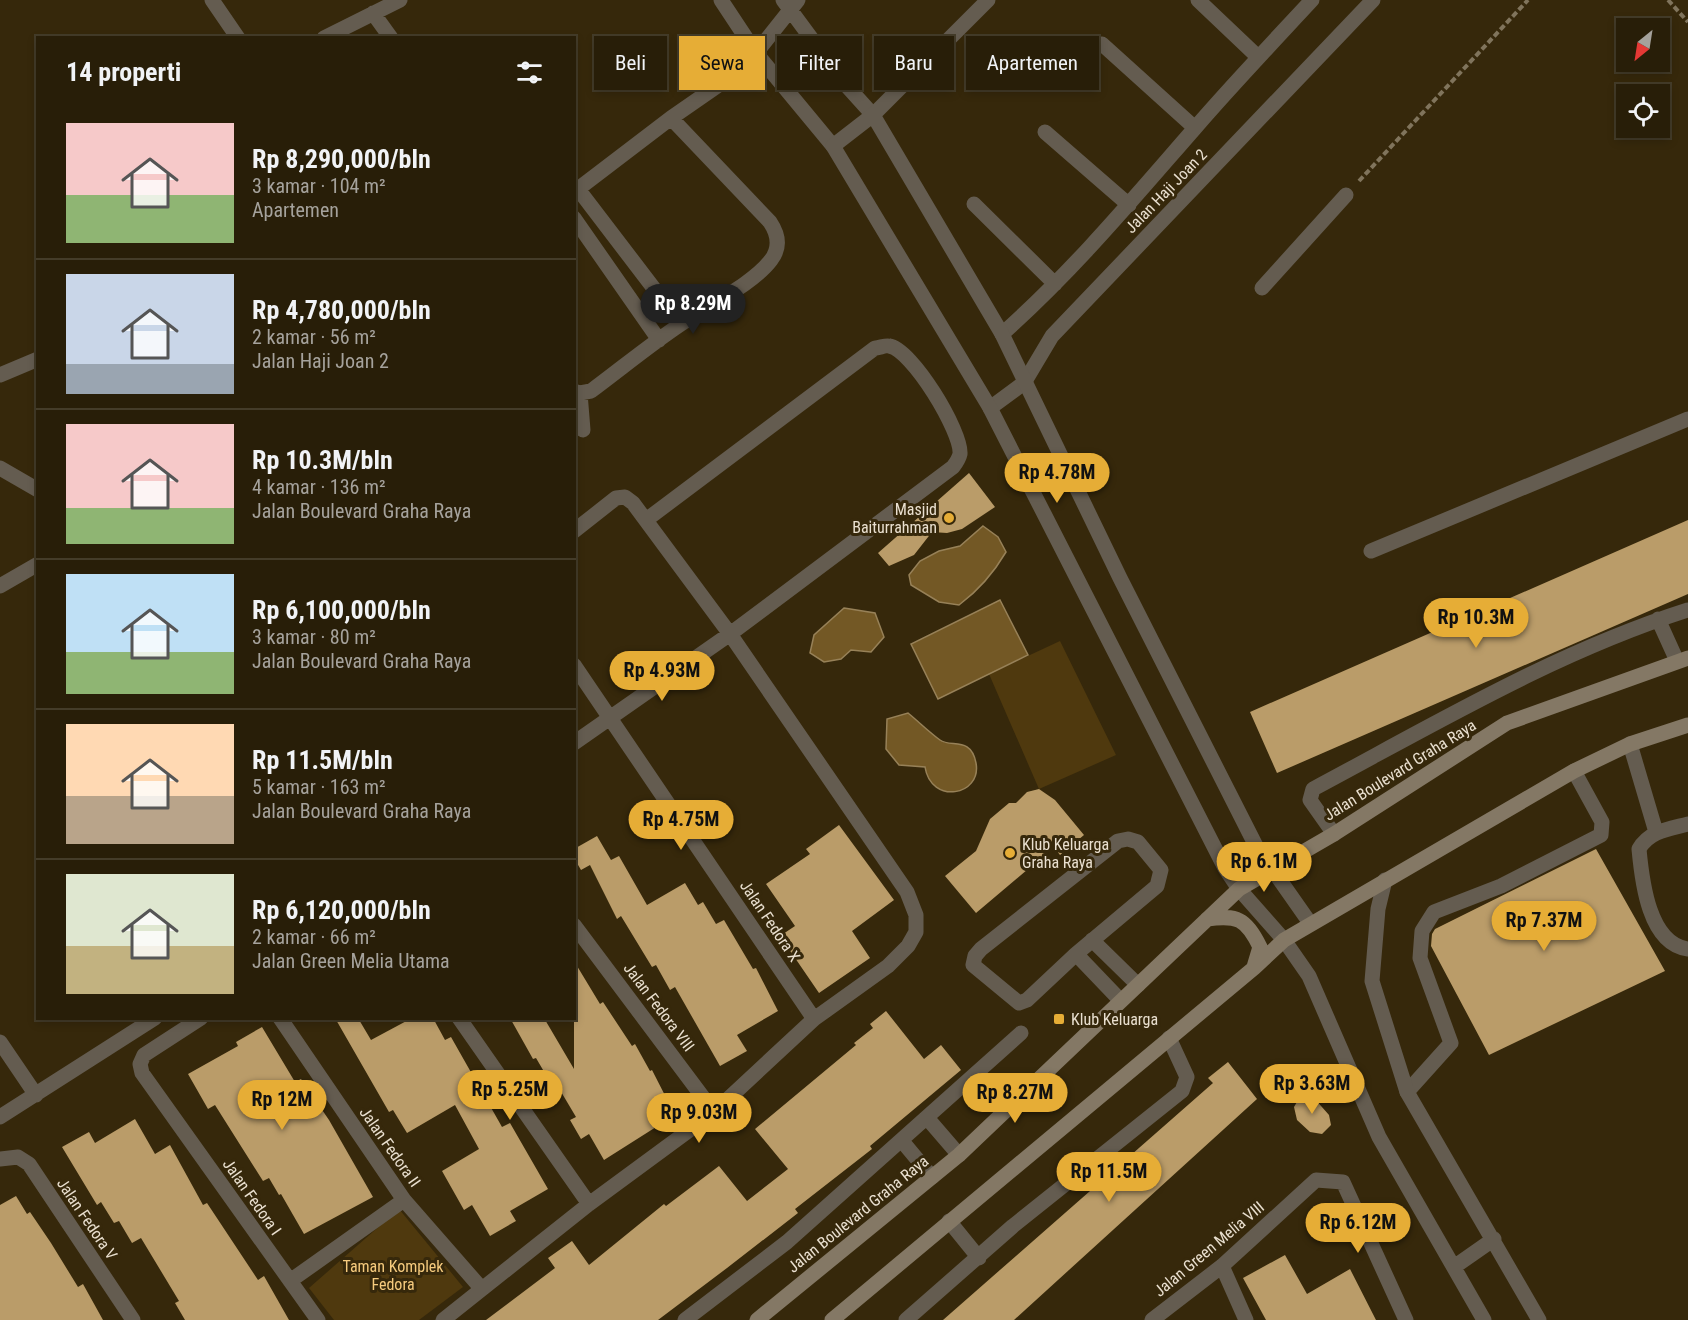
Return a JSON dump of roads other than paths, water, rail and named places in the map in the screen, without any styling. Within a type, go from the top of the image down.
[{"type":"main road","name":"Jalan Boulevard Graha Raya","points":[[757,1320],[958,1155],[1239,889],[1334,834],[1507,723],[1682,659]]},
{"type":"main road","points":[[832,1320],[1254,968],[1284,940],[1574,771],[1630,744],[1688,725]]},
{"type":"main road","points":[[1207,919],[1230,916],[1250,926],[1260,946],[1254,968]]},
{"type":"street","points":[[212,0],[237,36]]},
{"type":"street","points":[[328,36],[400,0]]},
{"type":"street","points":[[721,0],[745,36]]},
{"type":"street","points":[[833,146],[873,115],[988,0]]},
{"type":"street","points":[[1198,0],[1258,57]]},
{"type":"street","points":[[1002,334],[1055,284],[1129,205],[1258,57],[1312,0]]},
{"type":"street","name":"Jalan Haji Joan 2","points":[[990,408],[1024,383],[1052,336],[1373,0]]},
{"type":"street","points":[[765,40],[790,3],[845,84],[873,115],[1002,334],[1024,383],[1256,846],[1310,923]]},
{"type":"street","points":[[373,13],[390,36]]},
{"type":"street","points":[[1102,44],[1195,128]]},
{"type":"street","points":[[765,64],[833,146],[990,408],[1219,858],[1239,889],[1284,940],[1309,976],[1378,1137],[1484,1320]]},
{"type":"street","points":[[681,324],[576,190],[711,90]]},
{"type":"street","points":[[584,430],[577,392],[591,391],[681,324],[759,272],[772,259],[778,245],[777,232],[770,222],[671,118]]},
{"type":"street","points":[[1045,132],[1129,205]]},
{"type":"street","points":[[1262,288],[1346,195]]},
{"type":"street","points":[[974,204],[1055,284]]},
{"type":"street","points":[[576,221],[659,340]]},
{"type":"street","points":[[576,742],[730,634],[953,467],[960,456],[958,442],[938,398],[904,354],[890,346],[875,348],[646,520]]},
{"type":"street","points":[[0,375],[36,360]]},
{"type":"street","points":[[1371,551],[1688,419]]},
{"type":"street","points":[[0,468],[36,489]]},
{"type":"street","points":[[443,1320],[589,1204],[714,1112],[814,1019],[888,966],[908,946],[916,932],[916,915],[907,892],[730,634],[646,520],[625,497],[616,498],[576,529]]},
{"type":"street","points":[[0,586],[36,565]]},
{"type":"street","points":[[1334,834],[1310,800],[1313,789],[1492,693],[1658,620],[1688,610]]},
{"type":"street","points":[[1658,620],[1682,659]]},
{"type":"street","name":"Jalan Fedora X","points":[[576,668],[814,1019]]},
{"type":"street","points":[[1630,744],[1656,832]]},
{"type":"street","points":[[1407,1092],[1451,1043],[1420,958],[1422,931],[1434,912],[1501,886],[1601,835],[1602,822],[1574,771]]},
{"type":"street","points":[[1688,824],[1656,832],[1643,841],[1639,849],[1651,909],[1660,934],[1674,946],[1688,950]]},
{"type":"street","points":[[1128,839],[1138,842],[1161,870],[1157,886],[1076,954],[1027,1000],[1019,1003],[973,965],[975,956],[981,949],[1118,841],[1128,839]]},
{"type":"street","points":[[1385,880],[1378,909],[1372,981],[1407,1092],[1539,1320]]},
{"type":"street","name":"Jalan Fedora VIII","points":[[576,928],[714,1112]]},
{"type":"street","points":[[1092,940],[1138,985]]},
{"type":"street","points":[[1076,954],[1120,1000]]},
{"type":"street","points":[[0,1117],[152,1020]]},
{"type":"street","name":"Jalan Fedora I","points":[[198,1020],[144,1055],[140,1064],[142,1074],[318,1320]]},
{"type":"street","name":"Jalan Fedora II","points":[[281,1020],[404,1200],[481,1288]]},
{"type":"street","points":[[460,1020],[589,1204]]},
{"type":"street","points":[[684,1320],[787,1242],[928,1119],[1021,1033]]},
{"type":"street","points":[[906,1320],[980,1258],[1013,1226],[1182,1090],[1187,1077],[1169,1038]]},
{"type":"street","points":[[0,1042],[36,1095]]},
{"type":"street","points":[[928,1119],[958,1155]]},
{"type":"street","points":[[902,1141],[932,1177]]},
{"type":"street","name":"Jalan Fedora V","points":[[0,1159],[18,1157],[28,1164],[133,1320]]},
{"type":"street","name":"Jalan Green Melia VIII","points":[[1152,1320],[1222,1266],[1316,1180],[1343,1182],[1406,1320]]},
{"type":"street","points":[[290,1281],[404,1200]]},
{"type":"street","points":[[949,1221],[980,1258]]},
{"type":"street","points":[[1454,1267],[1494,1239]]},
{"type":"street","points":[[1222,1266],[1246,1320]]},
{"type":"place","name":"Masjid Baiturrahman","points":[[949,518]]},
{"type":"place","name":"Klub Keluarga Graha Raya","points":[[1010,853]]},
{"type":"place","name":"Klub Keluarga","points":[[1059,1019]]},
{"type":"park label","name":"Taman Komplek Fedora","points":[[393,1275]]}]
